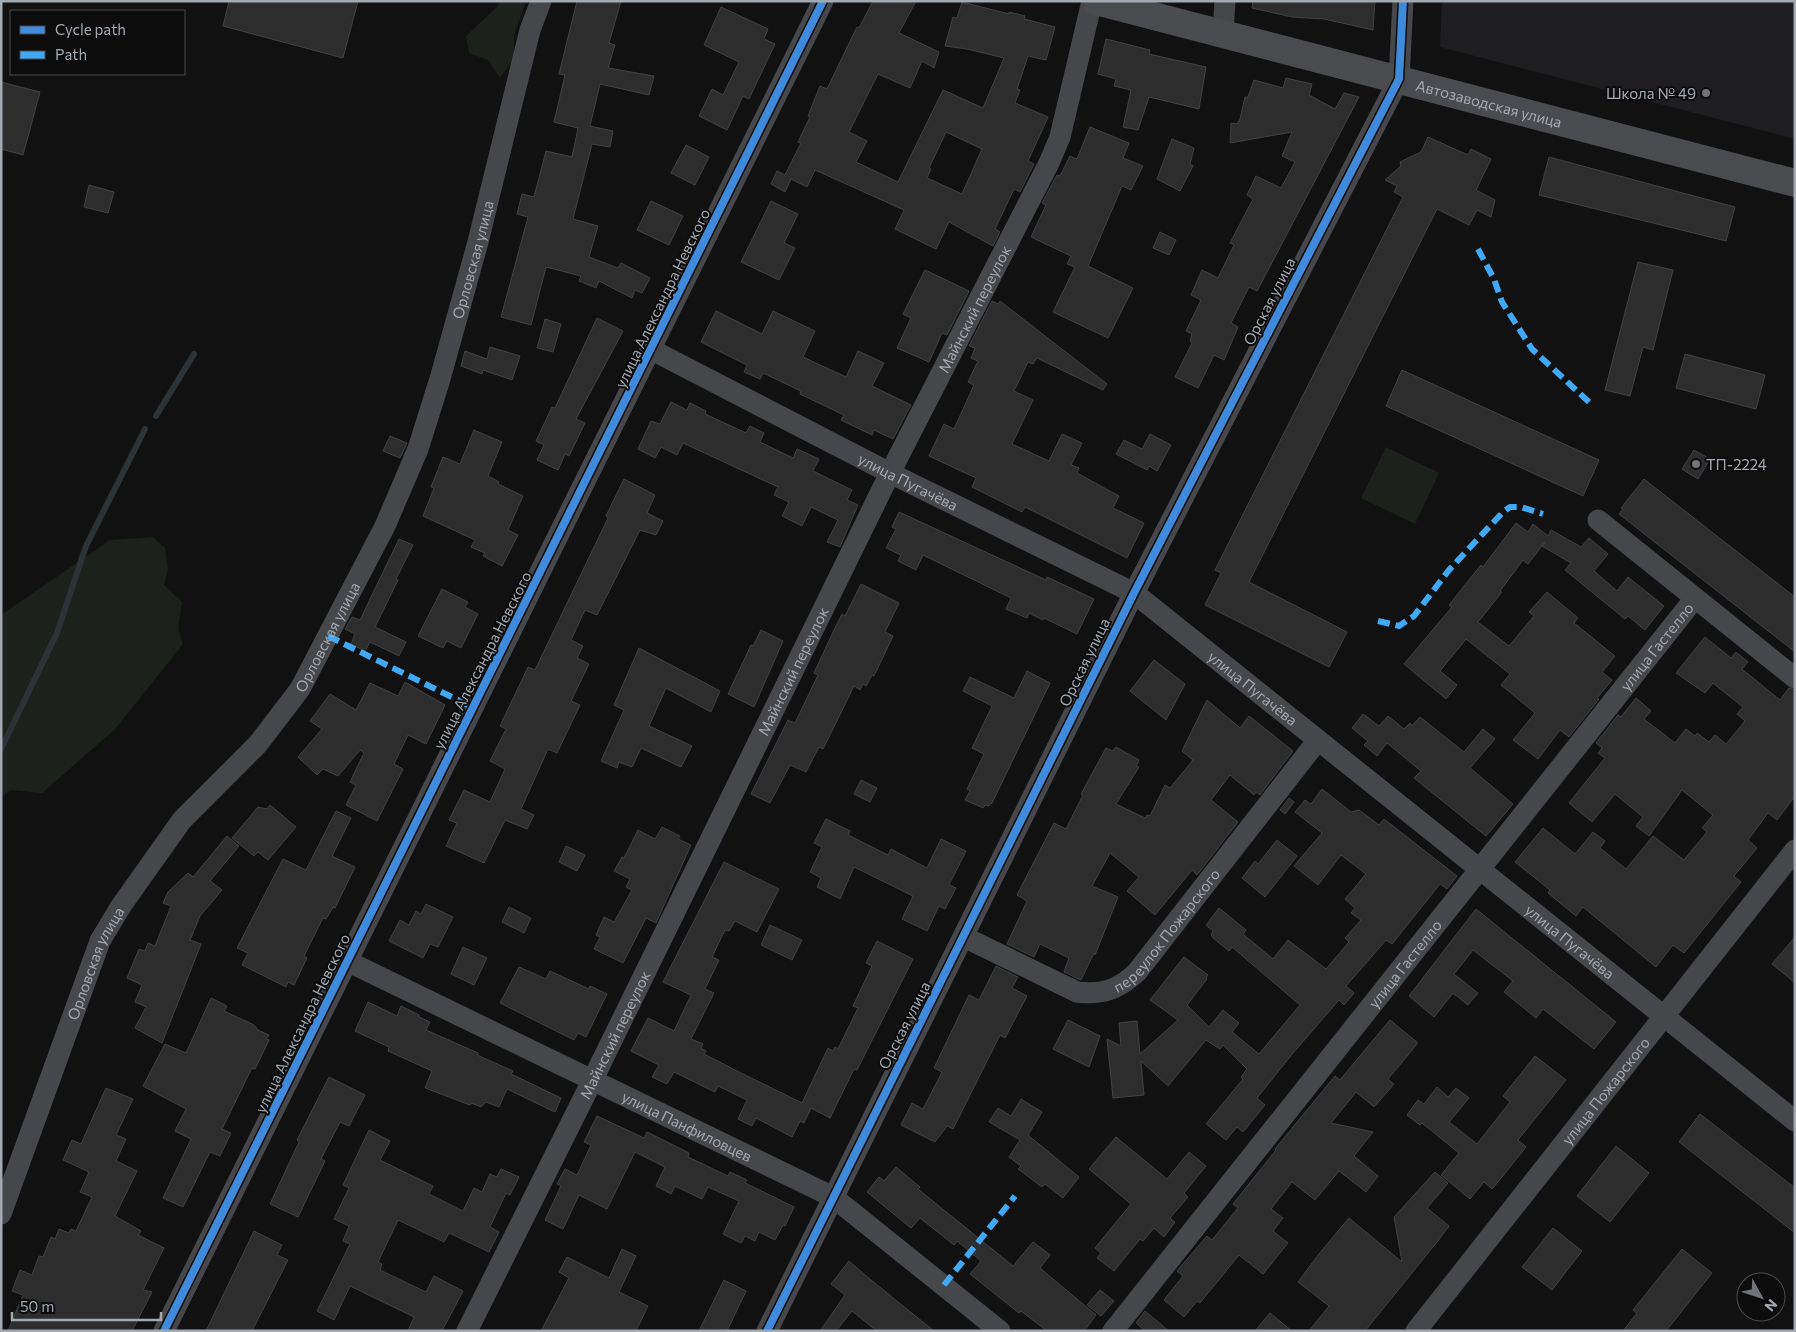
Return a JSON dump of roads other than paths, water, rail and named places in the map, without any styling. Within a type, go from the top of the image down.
[{"type":"street","name":"Орловская улица","points":[[1,1214],[100,941],[121,906],[182,820],[258,744],[300,690],[385,526],[418,449],[440,379],[478,242],[530,30],[540,1]]},
{"type":"street","name":"улица Александра Невского","points":[[164,1331],[652,350],[823,1]]},
{"type":"street","name":"Майнский переулок","points":[[467,1331],[593,1080],[890,473],[1049,163],[1060,137],[1092,1]]},
{"type":"street","name":"Автозаводская улица","points":[[1096,1],[1795,183]]},
{"type":"street","points":[[1223,33],[1225,1]]},
{"type":"street","name":"Орская улица","points":[[767,1331],[1134,593],[1398,79],[1403,1]]},
{"type":"street","name":"улица Пугачёва","points":[[652,350],[890,473],[1134,593],[1795,1121]]},
{"type":"street","points":[[1598,520],[1795,678]]},
{"type":"street","name":"улица Гастелло","points":[[1113,1331],[1695,598]]},
{"type":"street","name":"переулок Пожарского","points":[[964,937],[1077,992],[1095,994],[1115,990],[1137,972],[1318,740]]},
{"type":"street","name":"улица Пожарского","points":[[1416,1331],[1795,850]]},
{"type":"street","name":"улица Панфиловцев","points":[[347,961],[833,1197],[1000,1331]]},
{"type":"waterway","points":[[156,416],[194,354]]},
{"type":"waterway","points":[[1,749],[57,633],[86,546],[145,429]]},
{"type":"place","name":"Школа № 49","points":[[1706,93]]},
{"type":"place","name":"ТП-2224","points":[[1696,464]]}]
